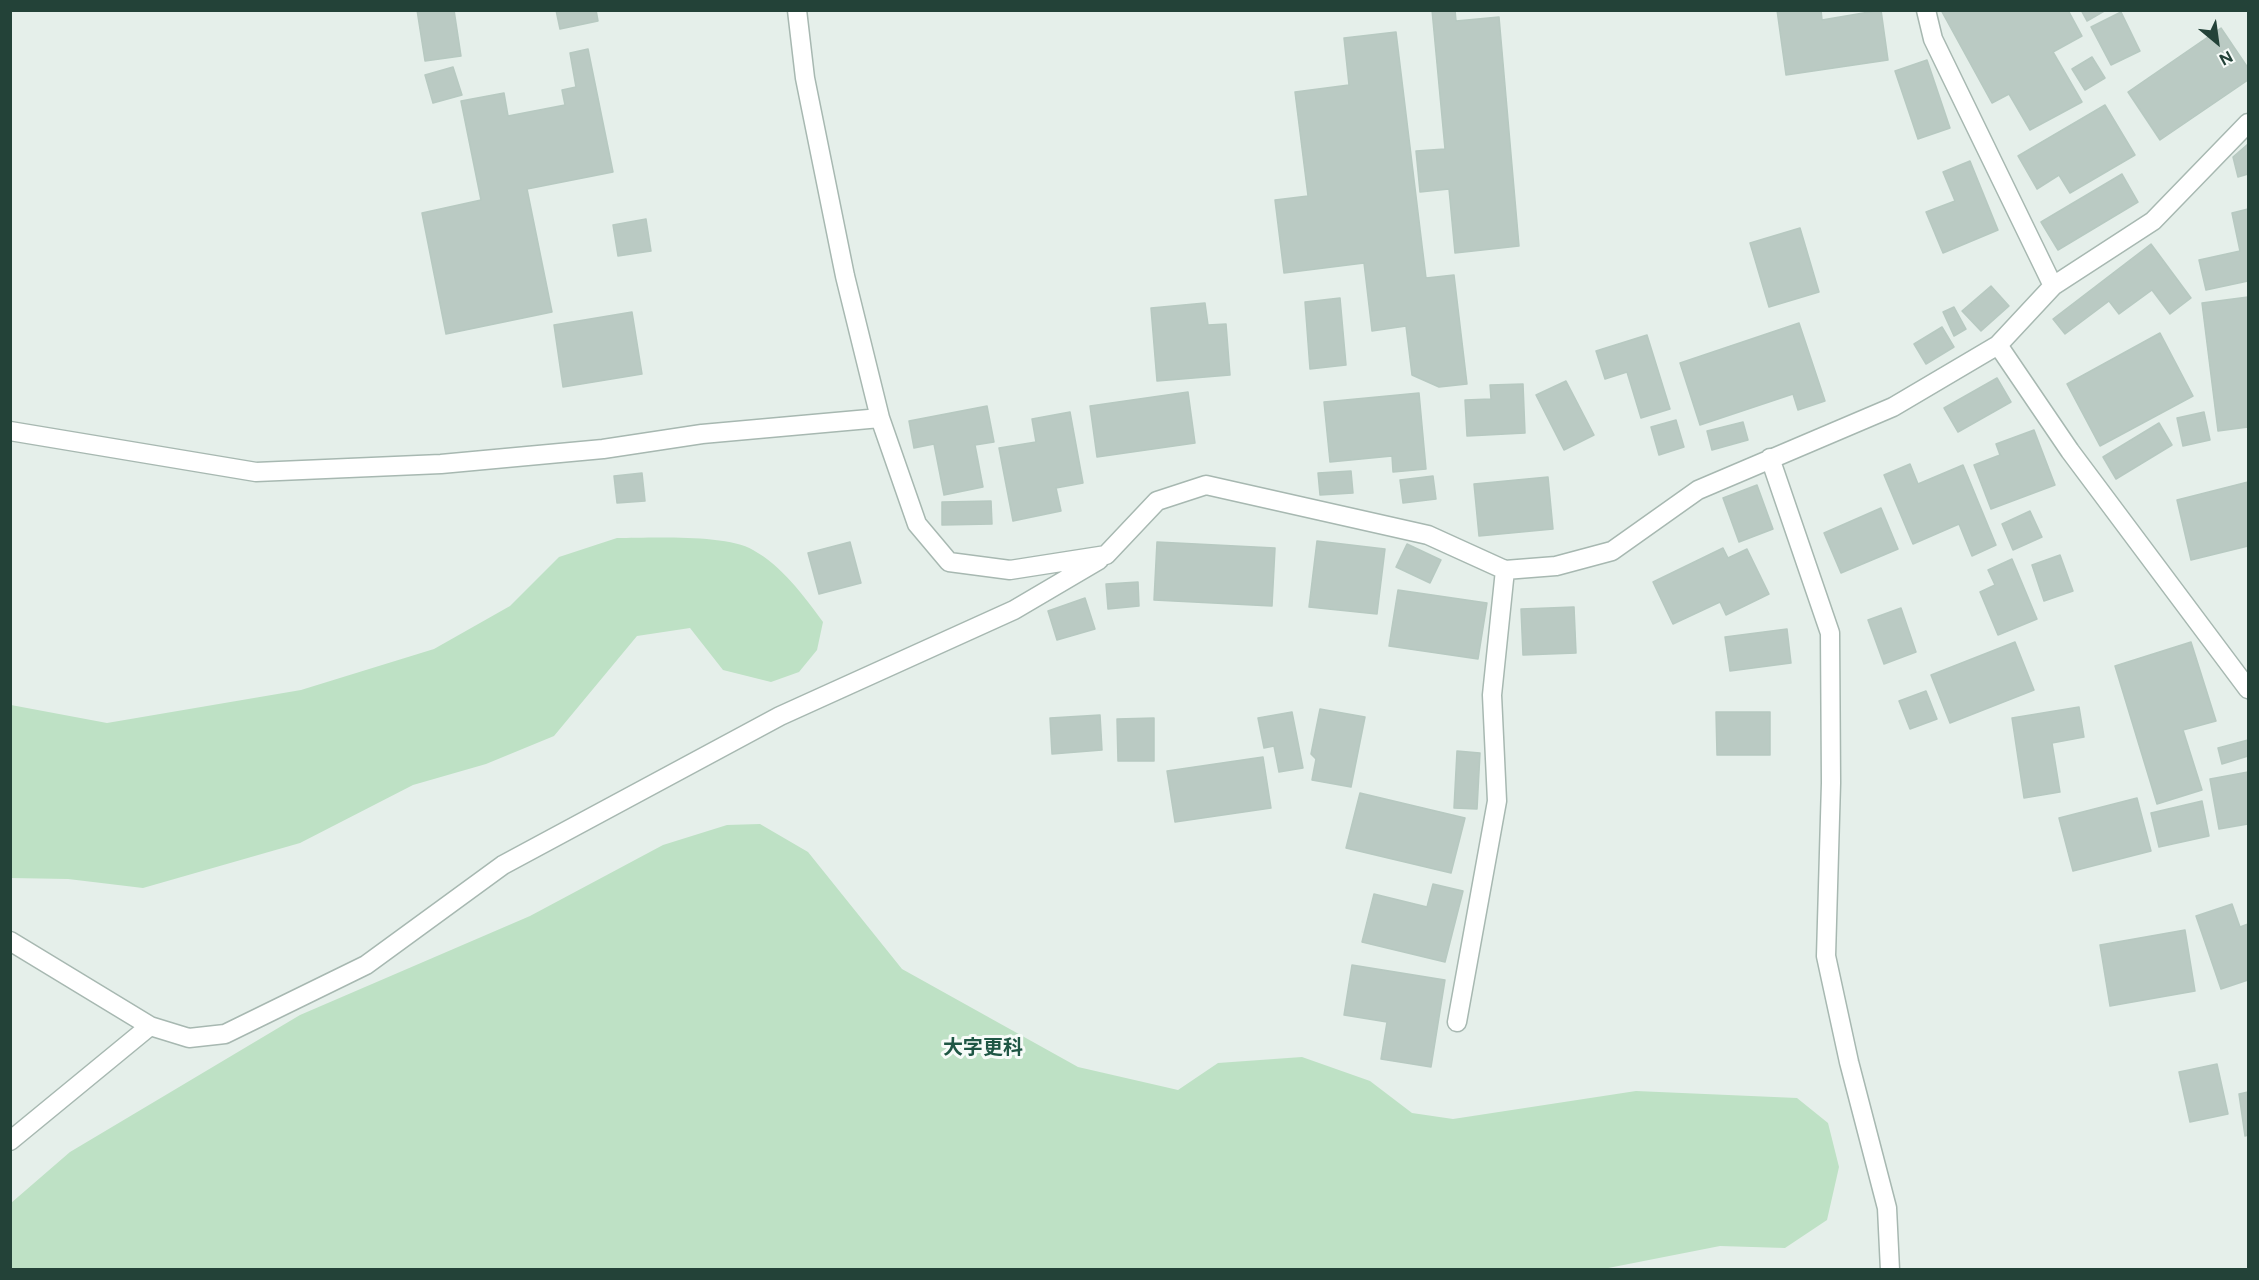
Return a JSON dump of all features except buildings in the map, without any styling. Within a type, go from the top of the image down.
[{"type":"street","points":[[797,10],[805,78],[843,265],[880,418],[917,524],[950,562],[1010,570],[1106,555]]},
{"type":"street","points":[[1926,10],[1933,39],[2053,286]]},
{"type":"street","points":[[10,940],[150,1026],[189,1038],[225,1034],[356,970],[503,865],[780,716],[1014,610],[1106,555],[1157,501],[1206,485],[1428,535],[1505,570],[1556,566],[1612,551],[1698,490],[1893,407],[1998,345],[2053,286],[2153,220],[2248,123]]},
{"type":"street","points":[[1998,345],[2070,451],[2248,689]]},
{"type":"street","points":[[10,431],[256,472],[441,464],[603,449],[702,434],[880,418]]},
{"type":"street","points":[[1770,458],[1830,633],[1832,783],[1826,956],[1887,1208],[1890,1269]]},
{"type":"street","points":[[1457,1022],[1497,801],[1492,695],[1505,570]]},
{"type":"street","points":[[10,1141],[150,1026]]},
{"type":"green space","points":[[617,538],[707,539],[725,541],[753,550],[783,573],[823,622],[817,650],[799,672],[771,682],[723,670],[690,628],[637,636],[554,736],[486,764],[413,785],[300,843],[143,888],[68,879],[11,878],[11,705],[107,723],[301,690],[434,649],[510,606],[559,557]]},
{"type":"green space","points":[[760,824],[808,852],[902,969],[1078,1067],[1178,1090],[1218,1063],[1302,1057],[1370,1081],[1412,1113],[1453,1119],[1636,1091],[1797,1098],[1828,1123],[1839,1167],[1827,1220],[1785,1248],[1720,1246],[1598,1270],[11,1269],[11,1203],[70,1152],[300,1015],[530,916],[663,845],[727,825]]},
{"type":"district","name":"大字更科","points":[[983,1048]]}]
